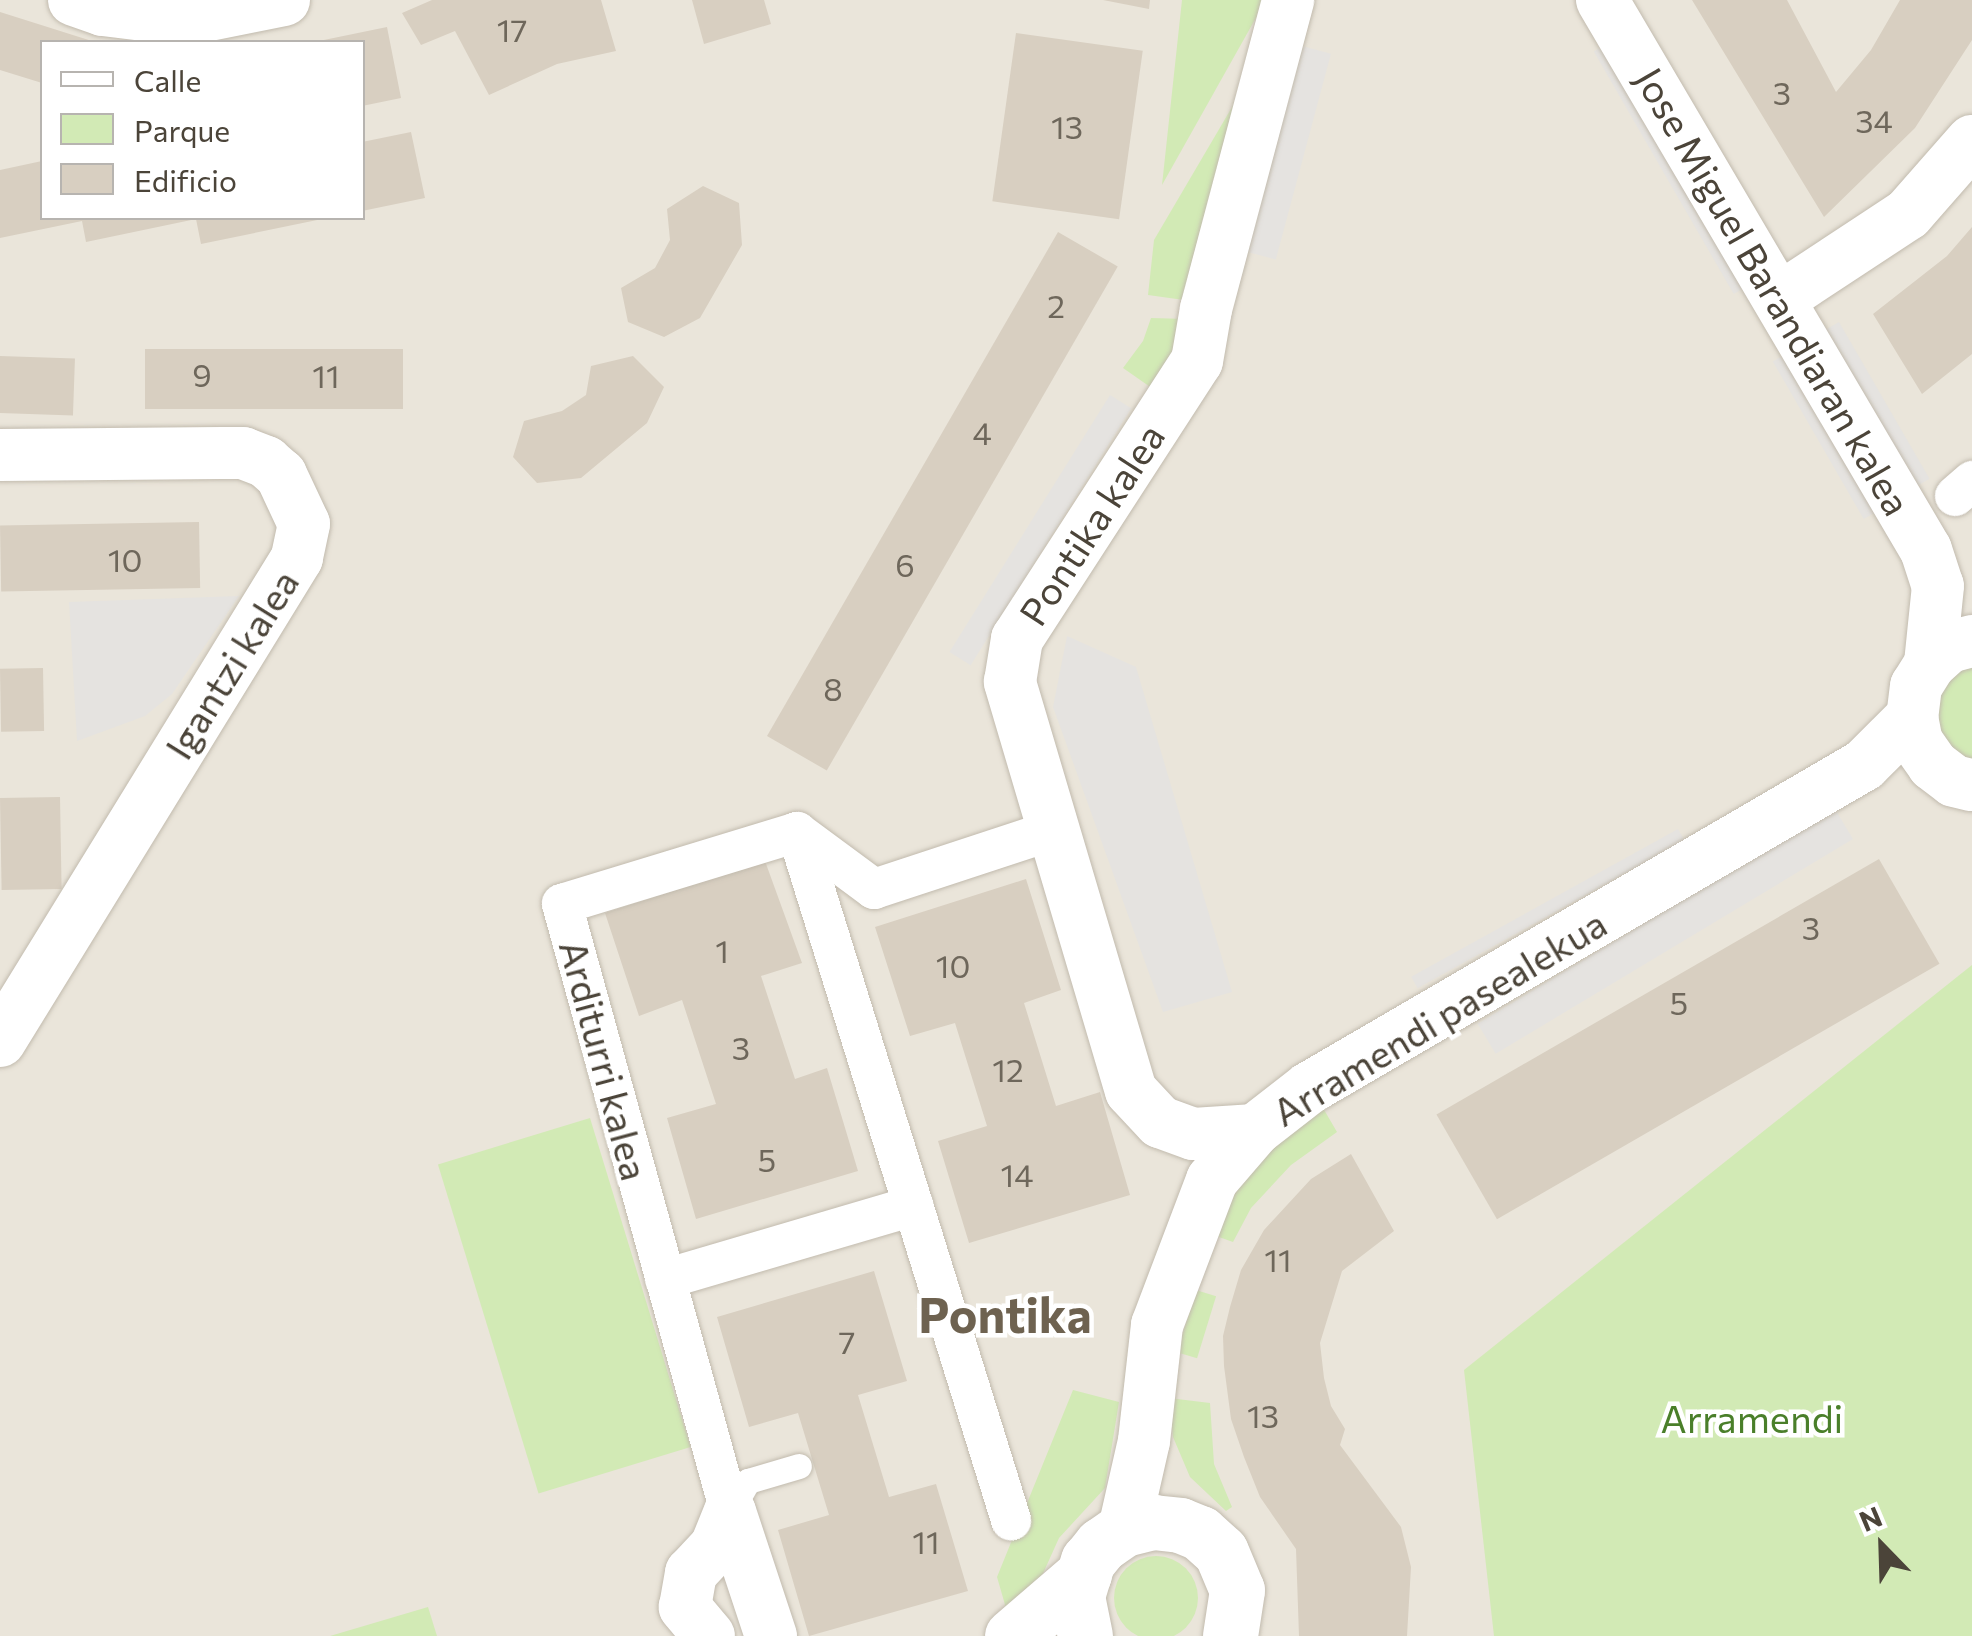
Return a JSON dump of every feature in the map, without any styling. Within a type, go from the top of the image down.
[{"type":"street","points":[[74,0],[103,10],[184,20],[284,0]]},
{"type":"street","name":"Pontika kalea","points":[[1255,1130],[1192,1134],[1160,1122],[1130,1092],[1010,682],[1017,639],[1197,361],[1206,309],[1288,0]]},
{"type":"street","name":"Jose Miguel Barandiaran kalea","points":[[1602,0],[1955,604]]},
{"type":"street","points":[[1779,299],[1908,214],[1972,140]]},
{"type":"street","name":"Igantzi kalea","points":[[0,455],[243,453],[266,462],[281,475],[298,503],[304,542],[203,678],[0,1042]]},
{"type":"street","points":[[1952,775],[1917,742],[1912,717],[1916,686],[1951,652],[1955,604]]},
{"type":"street","name":"Arramendi pasealekua","points":[[1124,1529],[1144,1441],[1157,1325],[1212,1180],[1255,1130],[1309,1088],[1864,766],[1912,717]]},
{"type":"street","points":[[1864,766],[1952,775]]},
{"type":"street","points":[[796,832],[874,889],[1054,830]]},
{"type":"street","points":[[796,832],[1011,1520]]},
{"type":"street","name":"Arditurri kalea","points":[[730,1512],[716,1546],[691,1573],[685,1607],[712,1636],[770,1633],[730,1512],[562,904],[796,832]]},
{"type":"street","points":[[666,1279],[914,1206]]},
{"type":"street","points":[[1144,1441],[1200,1533],[1220,1552],[1237,1590],[1230,1636]]},
{"type":"street","points":[[1085,1636],[1077,1596],[1101,1544],[1124,1529],[1153,1522],[1180,1524],[1200,1533]]},
{"type":"street","points":[[1012,1636],[1084,1574]]},
{"type":"lane","points":[[730,1512],[748,1480],[798,1466]]},
{"type":"shaded area","points":[[0,0],[1972,0],[1972,1636],[0,1636]]},
{"type":"shaded area","points":[[1605,45],[1745,287],[1734,294],[1594,52]]},
{"type":"shaded area","points":[[1302,46],[1331,54],[1276,260],[1247,252]]},
{"type":"shaded area","points":[[1839,322],[1930,479],[1917,486],[1826,330]]},
{"type":"shaded area","points":[[1784,355],[1875,513],[1864,519],[1773,362]]},
{"type":"shaded area","points":[[1110,395],[1131,408],[971,665],[949,652]]},
{"type":"shaded area","points":[[239,596],[172,694],[145,716],[77,741],[69,602]]},
{"type":"shaded area","points":[[1067,636],[1136,667],[1232,992],[1163,1012],[1053,707]]},
{"type":"shaded area","points":[[1835,809],[1853,839],[1496,1054],[1478,1024]]},
{"type":"shaded area","points":[[1678,829],[1684,840],[1418,988],[1411,977]]},
{"type":"green space","points":[[1182,0],[1266,0],[1162,185]]},
{"type":"green space","points":[[1245,85],[1191,301],[1148,295],[1154,240]]},
{"type":"green space","points":[[1151,318],[1187,319],[1156,391],[1123,368],[1143,341]]},
{"type":"green space","points":[[1972,652],[1972,768],[1941,749],[1930,692]]},
{"type":"green space","name":"Arramendi","points":[[1972,965],[1972,1636],[1494,1636],[1464,1370]]},
{"type":"green space","points":[[1323,1108],[1337,1132],[1291,1165],[1251,1208],[1233,1242],[1216,1236],[1236,1191],[1274,1143]]},
{"type":"green space","points":[[590,1118],[691,1447],[539,1493],[438,1164]]},
{"type":"green space","points":[[1196,1290],[1216,1296],[1197,1358],[1177,1352]]},
{"type":"green space","points":[[1073,1390],[1119,1402],[1105,1488],[1059,1538],[1036,1589],[1008,1615],[997,1577]]},
{"type":"green space","points":[[1169,1398],[1210,1403],[1214,1464],[1232,1507],[1226,1511],[1190,1477],[1173,1437]]},
{"type":"green space","points":[[1148,1557],[1164,1557],[1179,1563],[1191,1575],[1197,1590],[1197,1606],[1191,1621],[1169,1637],[1133,1633],[1121,1621],[1115,1606],[1115,1590],[1121,1575],[1133,1563]]},
{"type":"green space","points":[[428,1607],[437,1636],[330,1636]]},
{"type":"building","points":[[432,0],[601,0],[616,51],[557,64],[489,95],[455,31],[421,45],[402,13]]},
{"type":"building","points":[[692,0],[764,0],[771,24],[704,44]]},
{"type":"building","points":[[1103,0],[1150,0],[1149,9]]},
{"type":"building","points":[[1692,0],[1787,0],[1836,92],[1871,50],[1900,0],[1972,0],[1972,40],[1915,128],[1824,217]]},
{"type":"building","points":[[0,12],[89,40],[40,40],[40,82],[0,70]]},
{"type":"building","points":[[387,27],[401,98],[365,105],[365,40],[324,40]]},
{"type":"building","points":[[1016,33],[1143,51],[1119,219],[992,201]]},
{"type":"building","points":[[411,132],[425,198],[365,210],[365,141]]},
{"type":"building","points":[[40,161],[40,220],[191,220],[86,242],[82,221],[0,238],[0,170]]},
{"type":"building","points":[[703,186],[739,203],[742,245],[700,318],[664,337],[628,322],[621,288],[655,268],[670,240],[667,209]]},
{"type":"building","points":[[196,220],[317,220],[201,244]]},
{"type":"building","points":[[1972,227],[1972,354],[1922,394],[1873,314],[1947,256]]},
{"type":"building","points":[[1058,232],[1118,266],[827,771],[767,736]]},
{"type":"building","points":[[145,349],[403,349],[403,409],[145,409]]},
{"type":"building","points":[[0,356],[75,359],[73,416],[0,413]]},
{"type":"building","points":[[633,356],[664,387],[647,423],[581,478],[537,483],[513,457],[524,421],[562,411],[586,395],[591,366]]},
{"type":"building","points":[[199,522],[200,588],[1,591],[0,525]]},
{"type":"building","points":[[43,668],[44,731],[1,732],[0,669]]},
{"type":"building","points":[[60,797],[62,889],[2,890],[0,798]]},
{"type":"building","points":[[1879,859],[1940,964],[1497,1219],[1436,1114]]},
{"type":"building","points":[[765,861],[802,963],[761,976],[795,1079],[827,1068],[858,1171],[696,1219],[667,1118],[716,1104],[682,1000],[639,1016],[605,913]]},
{"type":"building","points":[[1026,879],[1061,990],[1024,1003],[1056,1106],[1100,1092],[1130,1195],[969,1243],[938,1141],[987,1126],[955,1023],[910,1036],[875,927]]},
{"type":"building","points":[[1351,1154],[1394,1231],[1342,1271],[1320,1343],[1324,1378],[1331,1406],[1345,1429],[1340,1445],[1401,1527],[1411,1567],[1407,1636],[1299,1636],[1296,1549],[1260,1497],[1244,1457],[1231,1419],[1224,1366],[1223,1336],[1230,1307],[1241,1270],[1264,1230],[1311,1179]]},
{"type":"building","points":[[874,1271],[907,1381],[858,1395],[889,1497],[936,1484],[968,1591],[809,1636],[778,1530],[829,1515],[798,1413],[749,1427],[717,1317]]},
{"type":"district","name":"Pontika","points":[[1005,1314]]}]
